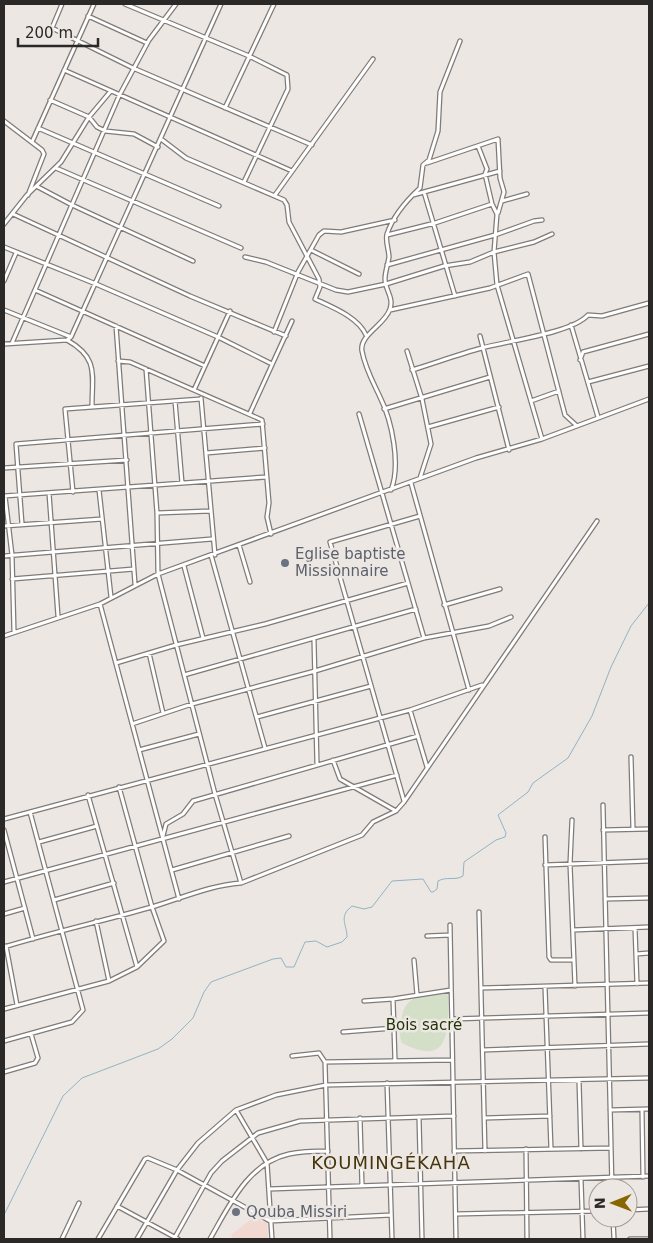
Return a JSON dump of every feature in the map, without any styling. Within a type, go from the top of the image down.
[{"type":"street","points":[[62,4],[52,28],[133,68],[312,145]]},
{"type":"street","points":[[32,142],[94,4]]},
{"type":"street","points":[[125,4],[249,56],[287,75],[288,89],[244,182]]},
{"type":"street","points":[[12,344],[119,96],[147,43],[162,20],[176,4]]},
{"type":"street","points":[[4,344],[67,340],[71,337],[221,4]]},
{"type":"street","points":[[225,108],[274,4]]},
{"type":"street","points":[[88,16],[147,43]]},
{"type":"street","points":[[413,195],[420,188],[422,165],[429,160],[438,131],[440,92],[460,41]]},
{"type":"street","points":[[275,196],[373,59]]},
{"type":"street","points":[[64,70],[292,171]]},
{"type":"street","points":[[27,195],[38,187],[56,168],[89,117],[110,92]]},
{"type":"street","points":[[50,100],[89,117],[97,127],[105,131],[134,134],[158,147]]},
{"type":"street","points":[[4,121],[32,142],[44,154],[27,195],[4,224]]},
{"type":"street","points":[[38,128],[219,206]]},
{"type":"street","points":[[161,139],[186,158],[280,198],[287,205],[289,222],[320,284],[315,299],[336,308],[359,324],[366,336]]},
{"type":"street","points":[[422,165],[498,139],[500,171],[504,192],[497,214],[495,234],[494,252],[498,285],[542,439]]},
{"type":"street","points":[[478,146],[487,169],[486,174],[492,204],[497,214]]},
{"type":"street","points":[[56,168],[241,248]]},
{"type":"street","points":[[391,490],[396,477],[397,462],[381,398],[370,379],[361,349],[366,336],[376,329],[390,310],[392,298],[386,284],[388,264],[387,235],[407,198],[500,171]]},
{"type":"street","points":[[38,187],[72,205],[193,260]]},
{"type":"street","points":[[424,192],[435,223],[444,266],[455,296]]},
{"type":"street","points":[[501,201],[527,194]]},
{"type":"street","points":[[387,235],[435,223],[492,204]]},
{"type":"street","points":[[13,214],[190,296],[230,311],[286,336]]},
{"type":"street","points":[[274,332],[298,274],[319,235],[324,232],[341,232],[395,220]]},
{"type":"street","points":[[388,264],[542,220]]},
{"type":"street","points":[[245,257],[298,274],[336,290],[348,292],[386,284],[444,266],[470,262],[494,252],[534,242],[552,234]]},
{"type":"street","points":[[4,247],[96,284],[218,337],[272,364]]},
{"type":"street","points":[[311,250],[359,274]]},
{"type":"street","points":[[4,281],[16,253]]},
{"type":"street","points":[[390,310],[498,285],[528,274],[565,415],[576,425]]},
{"type":"street","points":[[35,290],[205,366]]},
{"type":"street","points":[[412,370],[483,348],[514,342],[583,322],[588,315],[602,316],[649,303]]},
{"type":"street","points":[[4,310],[22,319],[71,337]]},
{"type":"street","points":[[194,390],[230,311]]},
{"type":"street","points":[[250,413],[292,321]]},
{"type":"street","points":[[571,325],[598,417]]},
{"type":"street","points":[[116,326],[136,584]]},
{"type":"street","points":[[580,360],[583,352],[649,334]]},
{"type":"street","points":[[480,336],[509,450]]},
{"type":"street","points":[[67,340],[86,352],[91,363],[92,407]]},
{"type":"street","points":[[407,351],[422,399],[431,444],[420,479]]},
{"type":"street","points":[[118,361],[130,362],[200,394],[250,413],[262,420],[269,503],[268,517],[272,534]]},
{"type":"street","points":[[588,382],[649,366]]},
{"type":"street","points":[[146,369],[147,403],[157,513],[158,574],[215,794],[241,883]]},
{"type":"street","points":[[384,409],[490,377]]},
{"type":"street","points":[[531,401],[559,391]]},
{"type":"street","points":[[200,394],[213,555],[232,632],[250,688],[265,748]]},
{"type":"street","points":[[73,492],[65,409],[201,399]]},
{"type":"street","points":[[4,636],[58,616],[100,604],[158,574],[476,458],[542,439],[649,399]]},
{"type":"street","points":[[175,401],[182,483]]},
{"type":"street","points":[[428,427],[499,407]]},
{"type":"street","points":[[359,414],[424,638]]},
{"type":"street","points":[[22,524],[16,444],[263,424]]},
{"type":"street","points":[[206,453],[265,448]]},
{"type":"street","points":[[4,468],[127,460]]},
{"type":"street","points":[[14,632],[12,555],[4,496],[266,477]]},
{"type":"street","points":[[411,482],[469,690]]},
{"type":"street","points":[[99,490],[111,597]]},
{"type":"street","points":[[49,493],[58,616]]},
{"type":"street","points":[[157,513],[210,511]]},
{"type":"street","points":[[404,802],[330,542],[420,516]]},
{"type":"street","points":[[4,526],[51,521],[102,519]]},
{"type":"street","points":[[17,1004],[5,947],[62,929],[152,907],[225,884],[241,883],[359,838],[373,822],[396,811],[597,521]]},
{"type":"street","points":[[4,556],[212,539]]},
{"type":"street","points":[[239,545],[250,582]]},
{"type":"street","points":[[184,566],[203,638]]},
{"type":"street","points":[[12,579],[134,569]]},
{"type":"street","points":[[116,663],[176,645],[232,632],[408,583]]},
{"type":"street","points":[[444,605],[500,589]]},
{"type":"street","points":[[100,604],[179,899]]},
{"type":"street","points":[[184,675],[314,640],[416,609]]},
{"type":"street","points":[[132,724],[192,704],[315,671],[424,638],[489,626],[511,617]]},
{"type":"street","points":[[314,640],[317,764]]},
{"type":"street","points":[[148,653],[163,713]]},
{"type":"street","points":[[4,819],[119,786],[410,710],[483,685]]},
{"type":"street","points":[[257,717],[371,686]]},
{"type":"street","points":[[410,710],[427,768]]},
{"type":"street","points":[[139,750],[200,734]]},
{"type":"street","points":[[163,838],[166,824],[183,814],[190,803],[317,764],[418,736]]},
{"type":"street","points":[[631,757],[633,829]]},
{"type":"street","points":[[332,760],[340,779],[352,788],[396,811]]},
{"type":"street","points":[[4,882],[18,880],[105,854],[397,775]]},
{"type":"street","points":[[4,1009],[108,981],[137,967],[164,941],[152,907],[119,786]]},
{"type":"street","points":[[88,795],[137,967]]},
{"type":"street","points":[[603,805],[612,1178],[649,1176]]},
{"type":"street","points":[[4,1041],[58,1027],[77,1017],[83,1010],[30,812]]},
{"type":"street","points":[[572,820],[570,864],[575,986]]},
{"type":"street","points":[[39,842],[97,826]]},
{"type":"street","points":[[603,830],[649,829]]},
{"type":"street","points":[[4,830],[33,939]]},
{"type":"street","points":[[172,870],[289,836]]},
{"type":"street","points":[[545,837],[549,957],[551,960],[574,960]]},
{"type":"street","points":[[545,865],[649,861]]},
{"type":"street","points":[[54,900],[114,883]]},
{"type":"street","points":[[605,899],[649,898]]},
{"type":"street","points":[[4,914],[25,908]]},
{"type":"street","points":[[479,912],[485,1151]]},
{"type":"street","points":[[96,921],[108,981]]},
{"type":"street","points":[[450,925],[456,1239]]},
{"type":"street","points":[[573,930],[649,927]]},
{"type":"street","points":[[635,928],[637,984]]},
{"type":"street","points":[[427,936],[450,935]]},
{"type":"street","points":[[636,954],[649,954]]},
{"type":"street","points":[[414,960],[417,995]]},
{"type":"street","points":[[481,988],[649,983]]},
{"type":"street","points":[[545,987],[551,1149]]},
{"type":"street","points":[[364,1001],[393,999],[451,990]]},
{"type":"street","points":[[393,999],[395,1060]]},
{"type":"street","points":[[452,1019],[649,1013]]},
{"type":"street","points":[[343,1032],[394,1028]]},
{"type":"street","points":[[4,1072],[35,1062],[38,1058],[31,1034]]},
{"type":"street","points":[[483,1050],[649,1044]]},
{"type":"street","points":[[292,1056],[319,1053],[325,1062],[330,1239]]},
{"type":"street","points":[[325,1062],[452,1060]]},
{"type":"street","points":[[137,1239],[177,1170],[198,1142],[236,1110],[276,1095],[326,1085],[649,1078]]},
{"type":"street","points":[[580,1080],[581,1148]]},
{"type":"street","points":[[388,1084],[392,1239]]},
{"type":"street","points":[[610,1110],[649,1109]]},
{"type":"street","points":[[236,1110],[253,1136],[267,1163],[272,1239]]},
{"type":"street","points":[[642,1110],[643,1177]]},
{"type":"street","points":[[117,1206],[176,1239],[205,1184],[222,1161],[253,1136],[291,1122],[327,1119],[454,1116]]},
{"type":"street","points":[[485,1118],[550,1116]]},
{"type":"street","points":[[419,1117],[422,1239]]},
{"type":"street","points":[[360,1118],[362,1185]]},
{"type":"street","points":[[454,1152],[611,1148]]},
{"type":"street","points":[[526,1149],[527,1239]]},
{"type":"street","points":[[210,1239],[232,1202],[252,1175],[267,1163],[290,1154],[328,1151]]},
{"type":"street","points":[[98,1239],[145,1160],[153,1159],[205,1184],[232,1202],[270,1222],[391,1215]]},
{"type":"street","points":[[581,1179],[583,1239]]},
{"type":"street","points":[[269,1189],[588,1179]]},
{"type":"street","points":[[62,1239],[79,1203]]},
{"type":"street","points":[[456,1214],[588,1211]]},
{"type":"street","points":[[630,1239],[649,1238]]},
{"type":"shaded area","points":[[255,1216],[263,1222],[267,1222],[268,1239],[233,1239],[231,1235]]},
{"type":"green space","name":"Bois sacré","points":[[446,992],[448,996],[448,1022],[443,1042],[438,1048],[429,1051],[418,1050],[402,1043],[400,1033],[402,1014],[409,1002],[421,996]]},
{"type":"waterway","points":[[4,1215],[63,1096],[82,1078],[158,1049],[172,1039],[193,1018],[204,992],[211,982],[273,959],[281,958],[286,967],[294,967],[305,942],[316,941],[327,947],[342,942],[347,937],[344,917],[348,910],[352,906],[364,909],[372,907],[392,881],[423,879],[431,892],[433,892],[437,889],[438,881],[463,876],[464,862],[496,840],[505,837],[506,833],[498,815],[528,792],[533,783],[568,758],[592,716],[611,667],[631,626],[649,603]]},
{"type":"place","name":"Eglise baptiste Missionnaire","points":[[285,563]]},
{"type":"place","name":"Qouba Missiri","points":[[236,1212]]},
{"type":"district","name":"KOUMINGÉKAHA","points":[[391,1163]]}]
